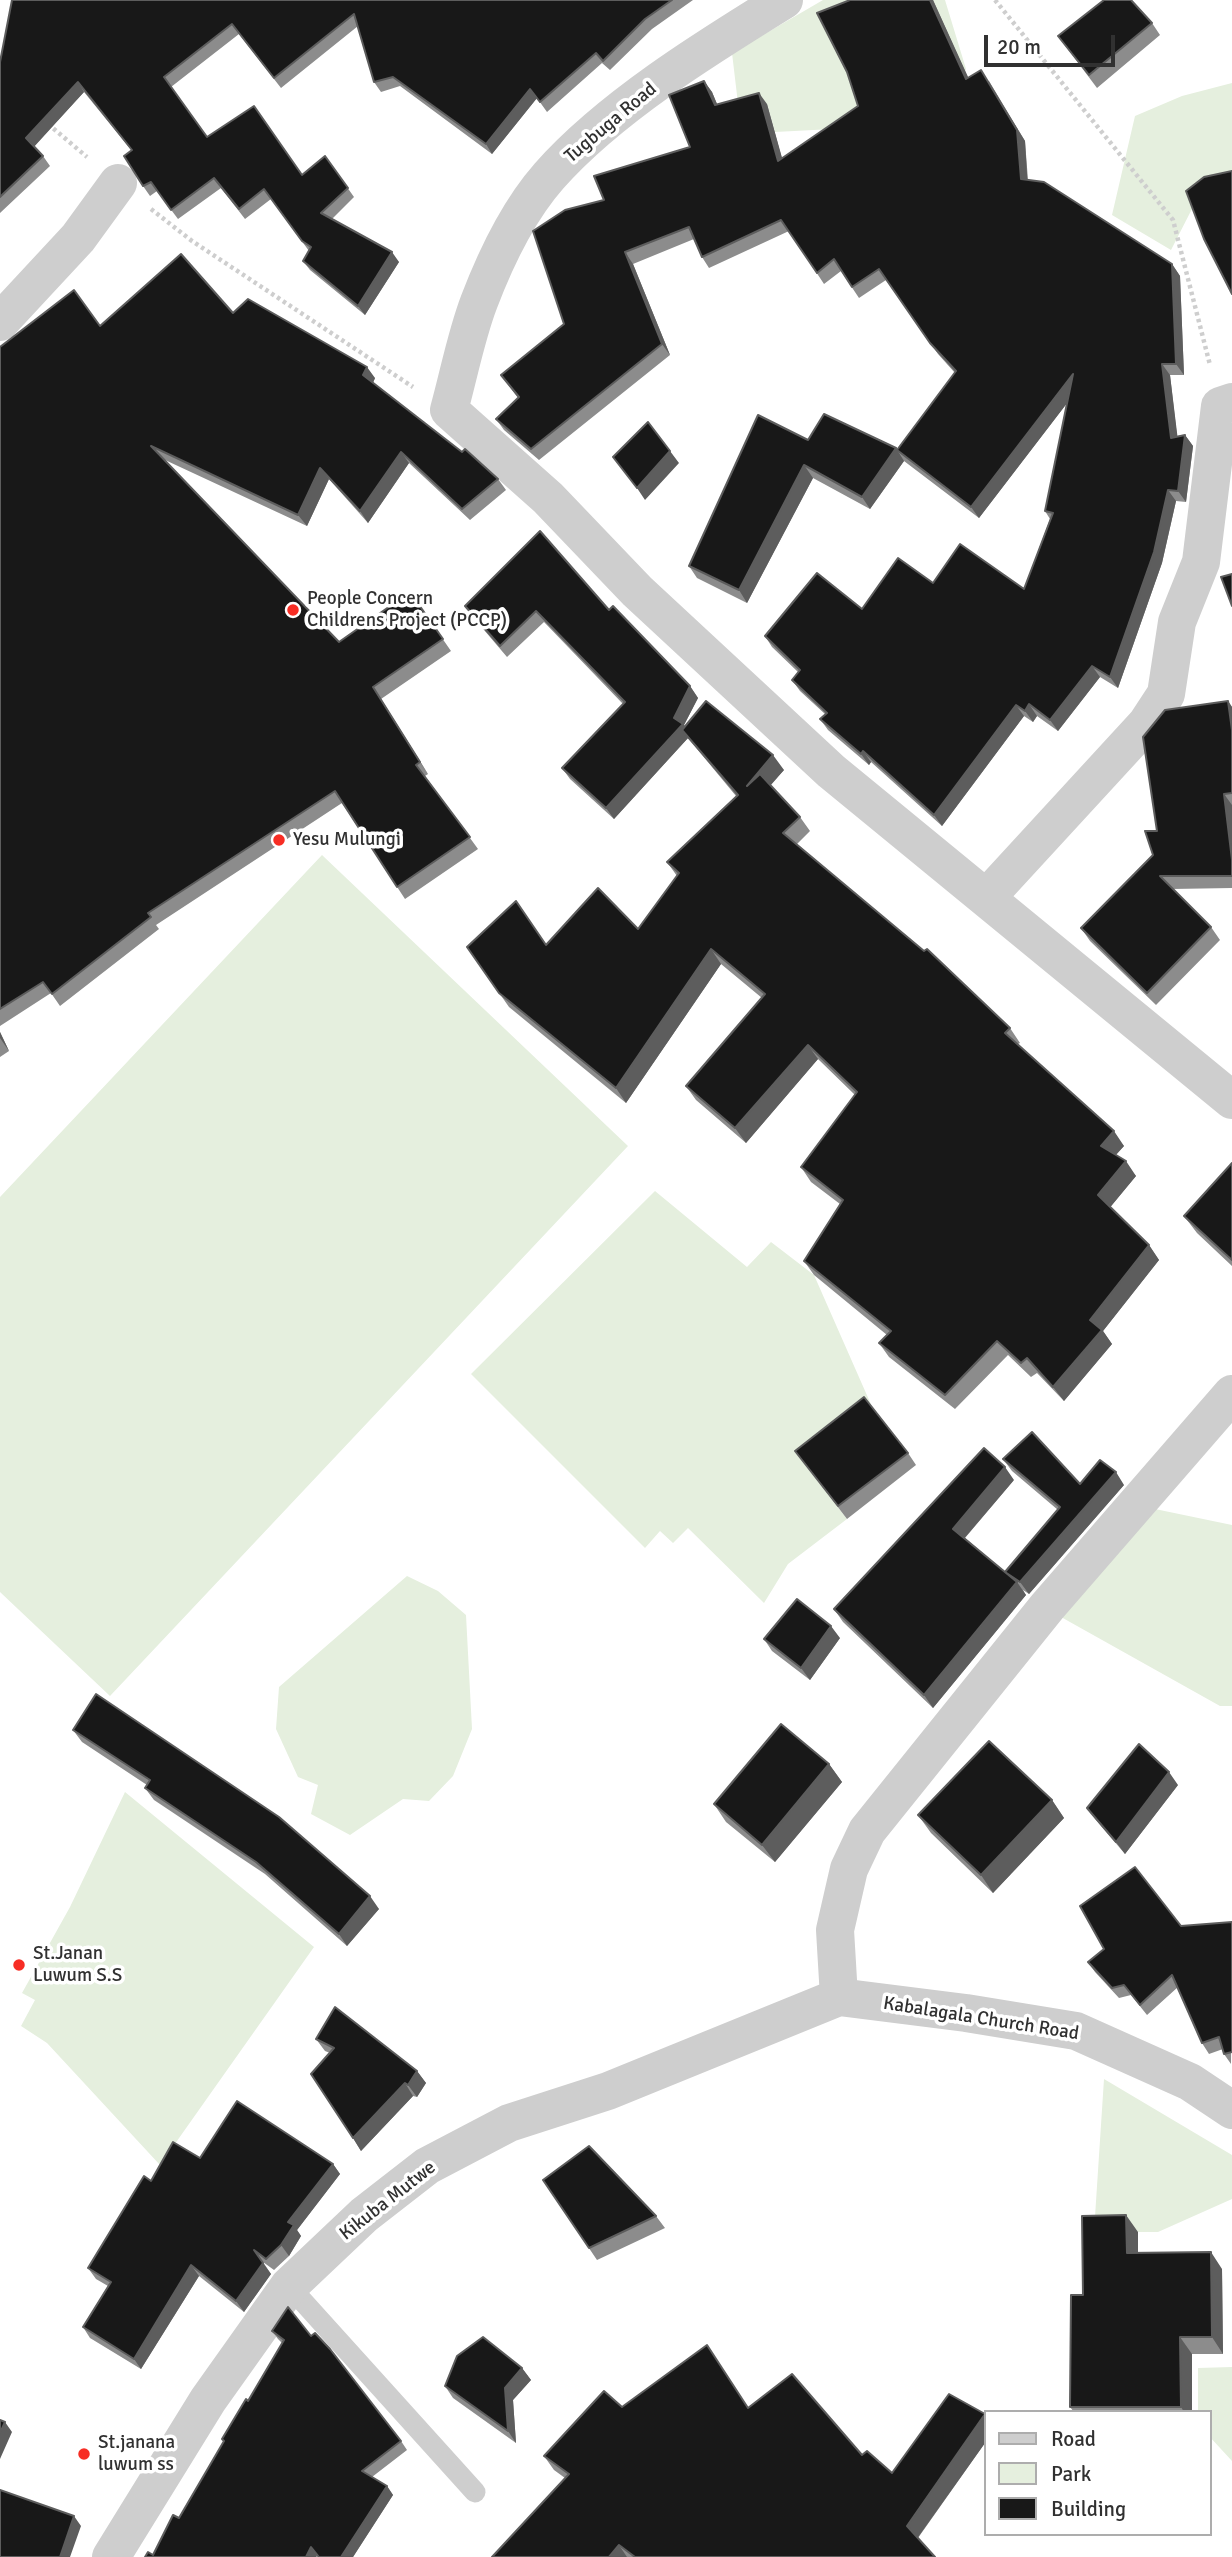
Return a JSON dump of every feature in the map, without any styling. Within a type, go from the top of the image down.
[{"type":"street","name":"Tugbuga Road","points":[[449,410],[479,302],[516,225],[548,177],[590,135],[691,59],[783,0]]},
{"type":"street","points":[[0,322],[78,238],[118,184]]},
{"type":"street","points":[[987,897],[1147,723],[1166,694],[1177,622],[1201,562],[1226,404]]},
{"type":"street","points":[[449,410],[548,498],[637,591],[831,771],[1232,1100]]},
{"type":"street","points":[[839,1997],[835,1930],[849,1869],[867,1831],[1072,1576],[1232,1394]]},
{"type":"street","name":"Kabalagala Church Road","points":[[839,1997],[966,2013],[1076,2031],[1190,2082],[1232,2110]]},
{"type":"street","name":"Kikuba Mutwe","points":[[111,2557],[208,2400],[289,2286],[364,2215],[427,2166],[509,2123],[608,2091],[839,1997]]},
{"type":"lane","points":[[289,2286],[475,2492]]},
{"type":"path","points":[[995,0],[1173,220],[1226,404]]},
{"type":"path","points":[[40,117],[118,184],[192,241],[449,410]]},
{"type":"green space","points":[[823,0],[945,0],[966,69],[944,108],[871,127],[775,132],[767,104],[739,112],[732,53]]},
{"type":"green space","points":[[1232,83],[1232,186],[1195,203],[1171,250],[1112,215],[1135,116],[1182,96]]},
{"type":"green space","points":[[322,855],[628,1146],[110,1696],[0,1592],[0,1197]]},
{"type":"green space","points":[[655,1191],[747,1267],[771,1242],[814,1275],[873,1409],[804,1463],[847,1519],[788,1564],[764,1603],[688,1528],[673,1543],[660,1531],[645,1548],[471,1374]]},
{"type":"green space","points":[[1155,1509],[1232,1525],[1232,1706],[1220,1706],[1061,1617]]},
{"type":"green space","points":[[407,1576],[438,1591],[466,1615],[472,1729],[453,1776],[429,1801],[403,1799],[350,1835],[311,1814],[318,1785],[298,1777],[276,1729],[279,1687]]},
{"type":"green space","points":[[125,1792],[314,1947],[160,2165],[47,2043],[21,2026],[35,2000],[22,1993],[70,1907]]},
{"type":"green space","points":[[1104,2079],[1232,2155],[1232,2199],[1158,2232],[1094,2232]]},
{"type":"green space","points":[[1232,2367],[1232,2461],[1211,2438],[1211,2410],[1198,2410],[1198,2368]]},
{"type":"building","points":[[12,0],[672,0],[645,19],[603,61],[596,53],[540,102],[530,89],[486,144],[393,77],[374,82],[354,14],[274,78],[232,24],[164,77],[207,137],[254,106],[302,175],[325,156],[348,188],[321,213],[392,252],[358,306],[303,261],[311,247],[302,241],[264,189],[239,209],[214,178],[171,210],[151,182],[143,186],[124,156],[132,150],[78,82],[26,138],[43,156],[0,197],[0,62]]},
{"type":"building","points":[[850,0],[930,0],[966,79],[981,70],[1017,130],[1021,179],[1044,182],[1172,264],[1176,364],[1162,364],[1171,438],[1185,435],[1178,491],[1168,490],[1154,552],[1110,677],[1092,666],[1050,720],[1029,704],[1025,711],[1016,705],[934,815],[863,751],[861,754],[820,719],[827,713],[792,680],[800,670],[765,636],[817,573],[862,609],[898,558],[933,583],[960,544],[1024,589],[1053,513],[1045,511],[1073,374],[971,507],[897,450],[956,371],[930,343],[879,269],[852,287],[834,259],[817,273],[781,220],[702,257],[689,227],[625,252],[662,344],[531,449],[496,419],[519,397],[501,375],[564,324],[533,231],[565,210],[604,200],[594,176],[690,147],[669,95],[704,81],[715,105],[759,93],[778,161],[858,106],[847,72],[817,13]]},
{"type":"building","points":[[1104,0],[1131,0],[1152,23],[1089,75],[1058,36]]},
{"type":"building","points":[[1232,171],[1232,294],[1204,239],[1186,191],[1204,177]]},
{"type":"building","points":[[181,254],[233,313],[248,299],[367,367],[363,375],[462,452],[465,449],[498,479],[462,509],[401,452],[360,511],[320,468],[298,515],[151,446],[339,642],[410,592],[443,639],[373,687],[420,762],[416,765],[470,837],[397,887],[335,791],[148,913],[151,917],[52,994],[43,982],[0,1009],[0,347],[74,290],[100,326]]},
{"type":"building","points":[[824,414],[896,448],[862,497],[804,465],[739,590],[689,566],[758,415],[808,440]]},
{"type":"building","points":[[648,422],[670,451],[637,488],[613,457]]},
{"type":"building","points":[[540,531],[609,610],[613,606],[690,686],[674,718],[683,724],[606,808],[562,768],[625,702],[536,611],[500,646],[465,606]]},
{"type":"building","points":[[1232,574],[1232,606],[1221,577]]},
{"type":"building","points":[[706,701],[773,755],[747,786],[760,774],[800,817],[783,833],[924,951],[927,949],[1010,1028],[1005,1033],[1114,1131],[1101,1146],[1126,1161],[1098,1195],[1149,1245],[1090,1320],[1102,1330],[1053,1387],[1027,1358],[1021,1363],[997,1341],[945,1395],[879,1343],[891,1331],[804,1261],[843,1200],[801,1167],[857,1092],[808,1045],[735,1128],[686,1086],[765,994],[711,949],[616,1088],[499,993],[467,947],[516,901],[546,945],[598,888],[638,929],[679,873],[667,862],[738,795],[682,730]]},
{"type":"building","points":[[1228,701],[1232,730],[1232,793],[1224,794],[1232,876],[1160,876],[1211,927],[1147,993],[1081,928],[1153,855],[1145,831],[1157,831],[1143,737],[1165,710]]},
{"type":"building","points":[[1232,1163],[1232,1260],[1184,1216]]},
{"type":"building","points":[[864,1397],[908,1453],[838,1506],[795,1451]]},
{"type":"building","points":[[1032,1432],[1080,1484],[1100,1460],[1116,1472],[1020,1582],[1005,1572],[1060,1507],[1003,1459]]},
{"type":"building","points":[[984,1448],[1005,1467],[953,1529],[1017,1582],[924,1695],[834,1609]]},
{"type":"building","points":[[797,1599],[831,1626],[801,1668],[764,1639]]},
{"type":"building","points":[[96,1694],[279,1817],[370,1896],[339,1934],[256,1862],[145,1788],[150,1780],[73,1730]]},
{"type":"building","points":[[781,1724],[829,1764],[762,1845],[714,1804]]},
{"type":"building","points":[[989,1741],[1052,1800],[981,1875],[918,1815]]},
{"type":"building","points":[[1139,1744],[1169,1772],[1116,1842],[1087,1808]]},
{"type":"building","points":[[1135,1867],[1181,1926],[1232,1922],[1232,2052],[1224,2054],[1219,2037],[1202,2043],[1172,1975],[1140,2005],[1124,1985],[1112,1988],[1088,1962],[1104,1949],[1080,1906]]},
{"type":"building","points":[[335,2007],[417,2071],[408,2085],[405,2083],[353,2138],[311,2074],[334,2048],[316,2039]]},
{"type":"building","points":[[237,2101],[333,2164],[288,2222],[294,2225],[281,2245],[266,2259],[254,2250],[263,2263],[236,2301],[191,2265],[134,2359],[83,2327],[111,2282],[88,2268],[144,2176],[151,2181],[173,2142],[200,2158]]},
{"type":"building","points":[[589,2146],[656,2216],[589,2248],[543,2180]]},
{"type":"building","points":[[1126,2215],[1127,2253],[1211,2252],[1212,2337],[1180,2337],[1181,2407],[1070,2407],[1071,2295],[1083,2295],[1082,2216]]},
{"type":"building","points":[[288,2307],[311,2336],[315,2333],[330,2349],[401,2441],[362,2471],[387,2486],[341,2557],[319,2557],[311,2547],[306,2557],[145,2557],[148,2552],[153,2555],[173,2515],[179,2518],[224,2441],[222,2439],[284,2340],[272,2331]]},
{"type":"building","points":[[483,2337],[522,2368],[505,2388],[508,2431],[445,2386],[457,2356]]},
{"type":"building","points":[[707,2345],[748,2408],[792,2374],[862,2455],[867,2451],[892,2473],[949,2394],[984,2415],[907,2526],[935,2557],[635,2557],[619,2545],[609,2557],[492,2557],[569,2474],[544,2456],[604,2391],[622,2407]]},
{"type":"building","points":[[0,2420],[5,2422],[0,2433]]},
{"type":"building","points":[[0,2490],[74,2516],[60,2557],[0,2557]]},
{"type":"place","name":"People Concern Childrens Project (PCCP)","points":[[293,610]]},
{"type":"place","name":"Yesu Mulungi","points":[[279,840]]},
{"type":"place","name":"St.Janan Luwum S.S","points":[[19,1965]]},
{"type":"place","name":"St.janana luwum ss","points":[[84,2454]]}]
